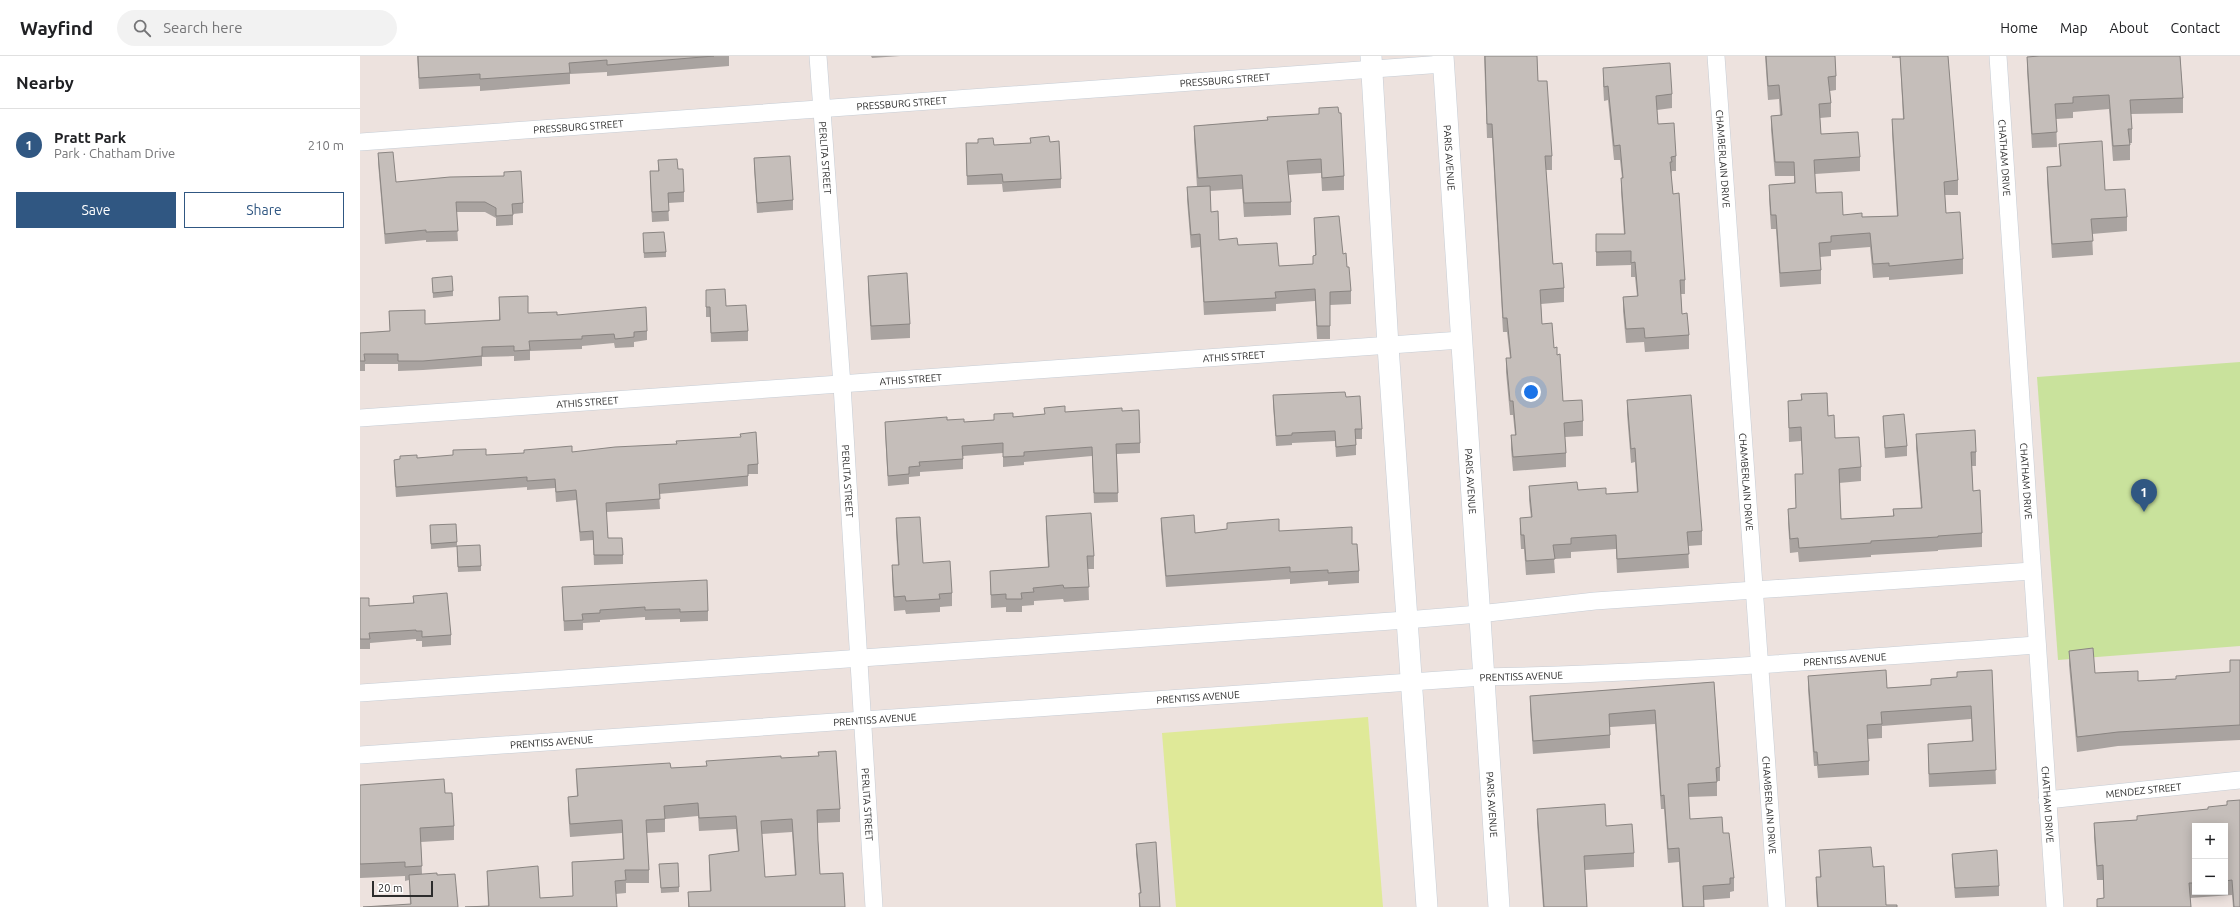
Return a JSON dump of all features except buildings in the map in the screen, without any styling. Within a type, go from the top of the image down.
[{"type":"street","name":"PERLITA STREET","points":[[818,56],[842,385],[864,721],[874,907]]},
{"type":"street","name":"CHAMBERLAIN DRIVE","points":[[1716,56],[1777,907]]},
{"type":"street","name":"CHATHAM DRIVE","points":[[1998,56],[2055,907]]},
{"type":"street","name":"PRESSBURG STREET","points":[[360,142],[822,108],[1371,62],[1443,60]]},
{"type":"street","name":"PARIS AVENUE","points":[[1443,60],[1499,907]]},
{"type":"street","points":[[1371,62],[1410,682],[1427,907]]},
{"type":"street","name":"ATHIS STREET","points":[[360,418],[1461,340]]},
{"type":"street","points":[[360,693],[1406,620],[1479,614],[1595,601],[2032,571]]},
{"type":"street","name":"PRENTISS AVENUE","points":[[360,755],[864,721],[1483,676],[1604,674],[1760,666],[2037,645]]},
{"type":"street","name":"MENDEZ STREET","points":[[2047,800],[2240,780]]},
{"type":"green space","points":[[2240,362],[2240,646],[2058,660],[2037,377]]},
{"type":"green space","points":[[1368,717],[1383,907],[1176,907],[1162,733]]},
{"type":"place","name":"Pratt Park","points":[[2144,512]]}]
